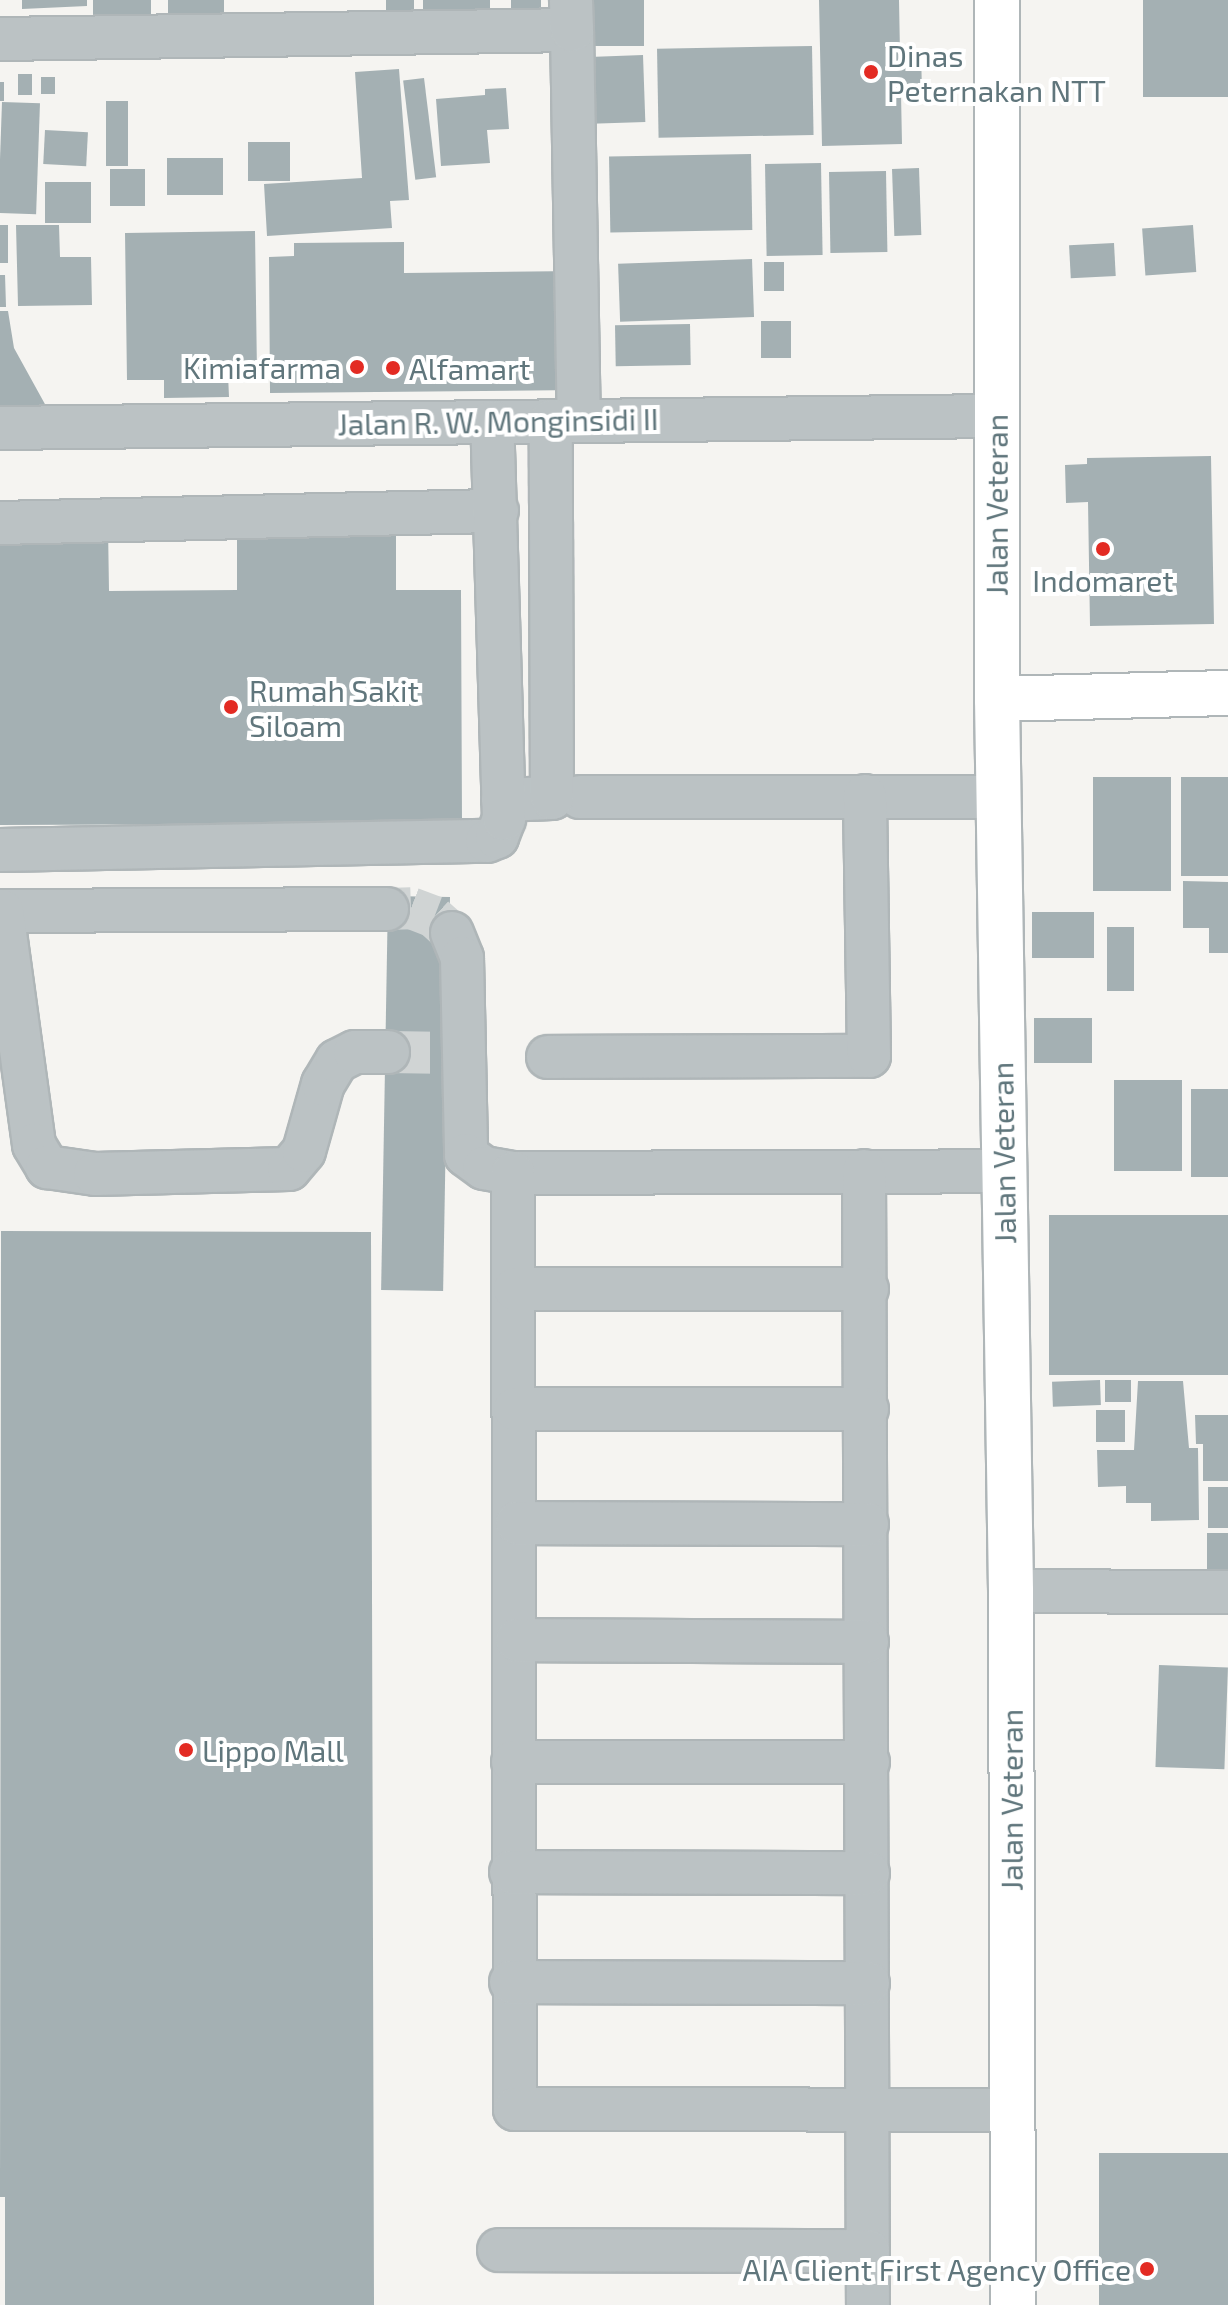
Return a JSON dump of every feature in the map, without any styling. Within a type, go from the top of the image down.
[{"type":"main road","name":"Jalan Veteran","points":[[997,0],[997,699],[1002,1171],[1011,1591],[1013,2305]]},
{"type":"main road","points":[[997,699],[1228,693]]},
{"type":"street","points":[[0,39],[572,15],[565,421],[552,798],[503,800]]},
{"type":"street","name":"Jalan R. W. Monginsidi II","points":[[0,428],[996,416]]},
{"type":"street","points":[[0,850],[487,841],[497,837],[503,800],[497,511],[492,422]]},
{"type":"street","points":[[0,523],[497,511]]},
{"type":"street","points":[[548,1057],[869,1056],[865,796]]},
{"type":"street","points":[[580,797],[999,797]]},
{"type":"street","points":[[387,909],[1,911],[34,1145],[47,1167],[95,1174],[289,1169],[304,1151],[332,1067],[355,1052],[388,1052]]},
{"type":"street","points":[[452,933],[462,958],[458,1054],[466,1155],[484,1168],[513,1173],[1002,1171]]},
{"type":"street","points":[[864,1171],[867,1289],[868,2305]]},
{"type":"street","points":[[513,1173],[517,1640],[511,1982],[515,2109],[1012,2110]]},
{"type":"street","points":[[515,1289],[867,1289]]},
{"type":"street","points":[[515,1409],[867,1409]]},
{"type":"street","points":[[517,1523],[867,1524]]},
{"type":"street","points":[[1011,1591],[1228,1592]]},
{"type":"street","points":[[517,1640],[867,1642]]},
{"type":"street","points":[[513,1762],[868,1762]]},
{"type":"street","points":[[511,1872],[868,1873]]},
{"type":"street","points":[[511,1982],[868,1983]]},
{"type":"street","points":[[499,2250],[868,2251]]},
{"type":"building","points":[[22,0],[87,0],[87,6],[22,9]]},
{"type":"building","points":[[93,0],[151,0],[151,21],[93,21]]},
{"type":"building","points":[[168,0],[224,0],[224,28],[168,28]]},
{"type":"building","points":[[386,0],[414,0],[414,18],[386,18]]},
{"type":"building","points":[[423,0],[490,0],[490,22],[423,22]]},
{"type":"building","points":[[511,0],[541,0],[541,21],[511,21]]},
{"type":"building","points":[[590,0],[644,0],[644,46],[590,46]]},
{"type":"building","points":[[819,0],[899,0],[900,53],[921,52],[922,92],[901,93],[902,144],[822,146]]},
{"type":"building","points":[[1143,0],[1228,0],[1228,97],[1143,97]]},
{"type":"building","points":[[812,46],[814,135],[659,138],[657,49]]},
{"type":"building","points":[[643,55],[645,122],[591,124],[589,57]]},
{"type":"building","points":[[399,69],[409,200],[390,201],[392,228],[267,236],[264,184],[362,178],[355,72]]},
{"type":"building","points":[[18,74],[32,74],[32,95],[18,95]]},
{"type":"building","points":[[41,77],[55,77],[55,94],[41,94]]},
{"type":"building","points":[[424,78],[436,177],[415,180],[403,81]]},
{"type":"building","points":[[0,82],[4,82],[4,101],[0,101]]},
{"type":"building","points":[[506,88],[509,129],[487,130],[490,163],[441,166],[436,99],[485,95],[485,89]]},
{"type":"building","points":[[106,101],[128,101],[128,166],[106,166]]},
{"type":"building","points":[[2,102],[40,103],[36,214],[0,213]]},
{"type":"building","points":[[45,130],[88,132],[86,166],[43,164]]},
{"type":"building","points":[[248,142],[290,142],[290,181],[248,181]]},
{"type":"building","points":[[751,154],[752,230],[610,232],[609,156]]},
{"type":"building","points":[[167,158],[223,158],[223,195],[167,195]]},
{"type":"building","points":[[821,163],[823,255],[767,256],[765,164]]},
{"type":"building","points":[[919,168],[921,235],[894,236],[892,169]]},
{"type":"building","points":[[110,169],[145,169],[145,206],[110,206]]},
{"type":"building","points":[[886,171],[887,252],[830,253],[829,172]]},
{"type":"building","points":[[45,182],[91,182],[91,223],[45,223]]},
{"type":"building","points":[[0,225],[8,225],[8,263],[0,263]]},
{"type":"building","points":[[16,225],[59,225],[60,257],[91,257],[92,305],[18,306]]},
{"type":"building","points":[[1193,225],[1196,272],[1145,275],[1142,229]]},
{"type":"building","points":[[255,231],[257,373],[228,374],[229,397],[164,398],[164,380],[127,380],[125,233]]},
{"type":"building","points":[[404,242],[404,273],[577,271],[578,390],[270,393],[269,257],[294,256],[294,243]]},
{"type":"building","points":[[1114,243],[1116,276],[1071,278],[1069,245]]},
{"type":"building","points":[[752,259],[754,317],[620,322],[618,264]]},
{"type":"building","points":[[764,262],[784,262],[784,291],[764,291]]},
{"type":"building","points":[[0,275],[5,275],[6,307],[0,307]]},
{"type":"building","points":[[0,311],[8,311],[14,348],[46,406],[0,408]]},
{"type":"building","points":[[761,321],[791,321],[791,358],[761,358]]},
{"type":"building","points":[[690,324],[691,365],[616,366],[615,325]]},
{"type":"building","points":[[1211,456],[1214,624],[1090,626],[1088,502],[1066,503],[1065,465],[1087,464],[1087,458]]},
{"type":"building","name":"Rumah Sakit Siloam","points":[[396,522],[396,590],[461,590],[462,823],[0,825],[0,526],[108,526],[109,591],[237,590],[237,523]]},
{"type":"building","points":[[1093,777],[1171,777],[1171,891],[1093,891]]},
{"type":"building","points":[[1181,777],[1228,777],[1228,876],[1181,876]]},
{"type":"building","points":[[1183,881],[1228,882],[1228,953],[1209,953],[1209,928],[1183,928]]},
{"type":"building","points":[[388,896],[450,897],[443,1291],[381,1290]]},
{"type":"building","points":[[1032,912],[1094,912],[1094,958],[1032,958]]},
{"type":"building","points":[[1107,927],[1134,927],[1134,991],[1107,991]]},
{"type":"building","points":[[1034,1018],[1092,1018],[1092,1063],[1034,1063]]},
{"type":"building","points":[[1114,1080],[1182,1080],[1182,1171],[1114,1171]]},
{"type":"building","points":[[1191,1089],[1228,1089],[1228,1177],[1191,1177]]},
{"type":"building","points":[[1049,1215],[1228,1215],[1228,1375],[1049,1375]]},
{"type":"building","name":"Lippo Mall","points":[[1,1231],[371,1232],[374,2305],[5,2305],[5,2197],[0,2197]]},
{"type":"building","points":[[1100,1380],[1101,1405],[1053,1407],[1052,1382]]},
{"type":"building","points":[[1105,1380],[1131,1380],[1131,1402],[1105,1402]]},
{"type":"building","points":[[1138,1381],[1183,1381],[1189,1448],[1198,1448],[1199,1520],[1151,1521],[1151,1503],[1126,1503],[1126,1486],[1098,1487],[1097,1450],[1134,1450]]},
{"type":"building","points":[[1096,1410],[1125,1410],[1125,1442],[1096,1442]]},
{"type":"building","points":[[1195,1415],[1228,1415],[1228,1481],[1203,1481],[1203,1444],[1196,1444]]},
{"type":"building","points":[[1208,1487],[1228,1487],[1228,1528],[1208,1528]]},
{"type":"building","points":[[1207,1533],[1228,1533],[1228,1570],[1207,1570]]},
{"type":"building","points":[[1159,1665],[1228,1667],[1224,1769],[1155,1767]]},
{"type":"building","points":[[1099,2153],[1228,2153],[1228,2305],[1099,2305]]},
{"type":"tunnel","points":[[387,909],[411,908],[434,917],[452,933]]},
{"type":"tunnel","points":[[388,1052],[452,1053]]},
{"type":"place","name":"Dinas Peternakan NTT","points":[[871,72]]},
{"type":"place","name":"Kimiafarma","points":[[357,367]]},
{"type":"place","name":"Alfamart","points":[[393,368]]},
{"type":"place","name":"Indomaret","points":[[1103,549]]},
{"type":"place","name":"Rumah Sakit Siloam","points":[[231,707]]},
{"type":"place","name":"Lippo Mall","points":[[186,1750]]},
{"type":"place","name":"AIA Client First Agency Office","points":[[1147,2269]]}]
